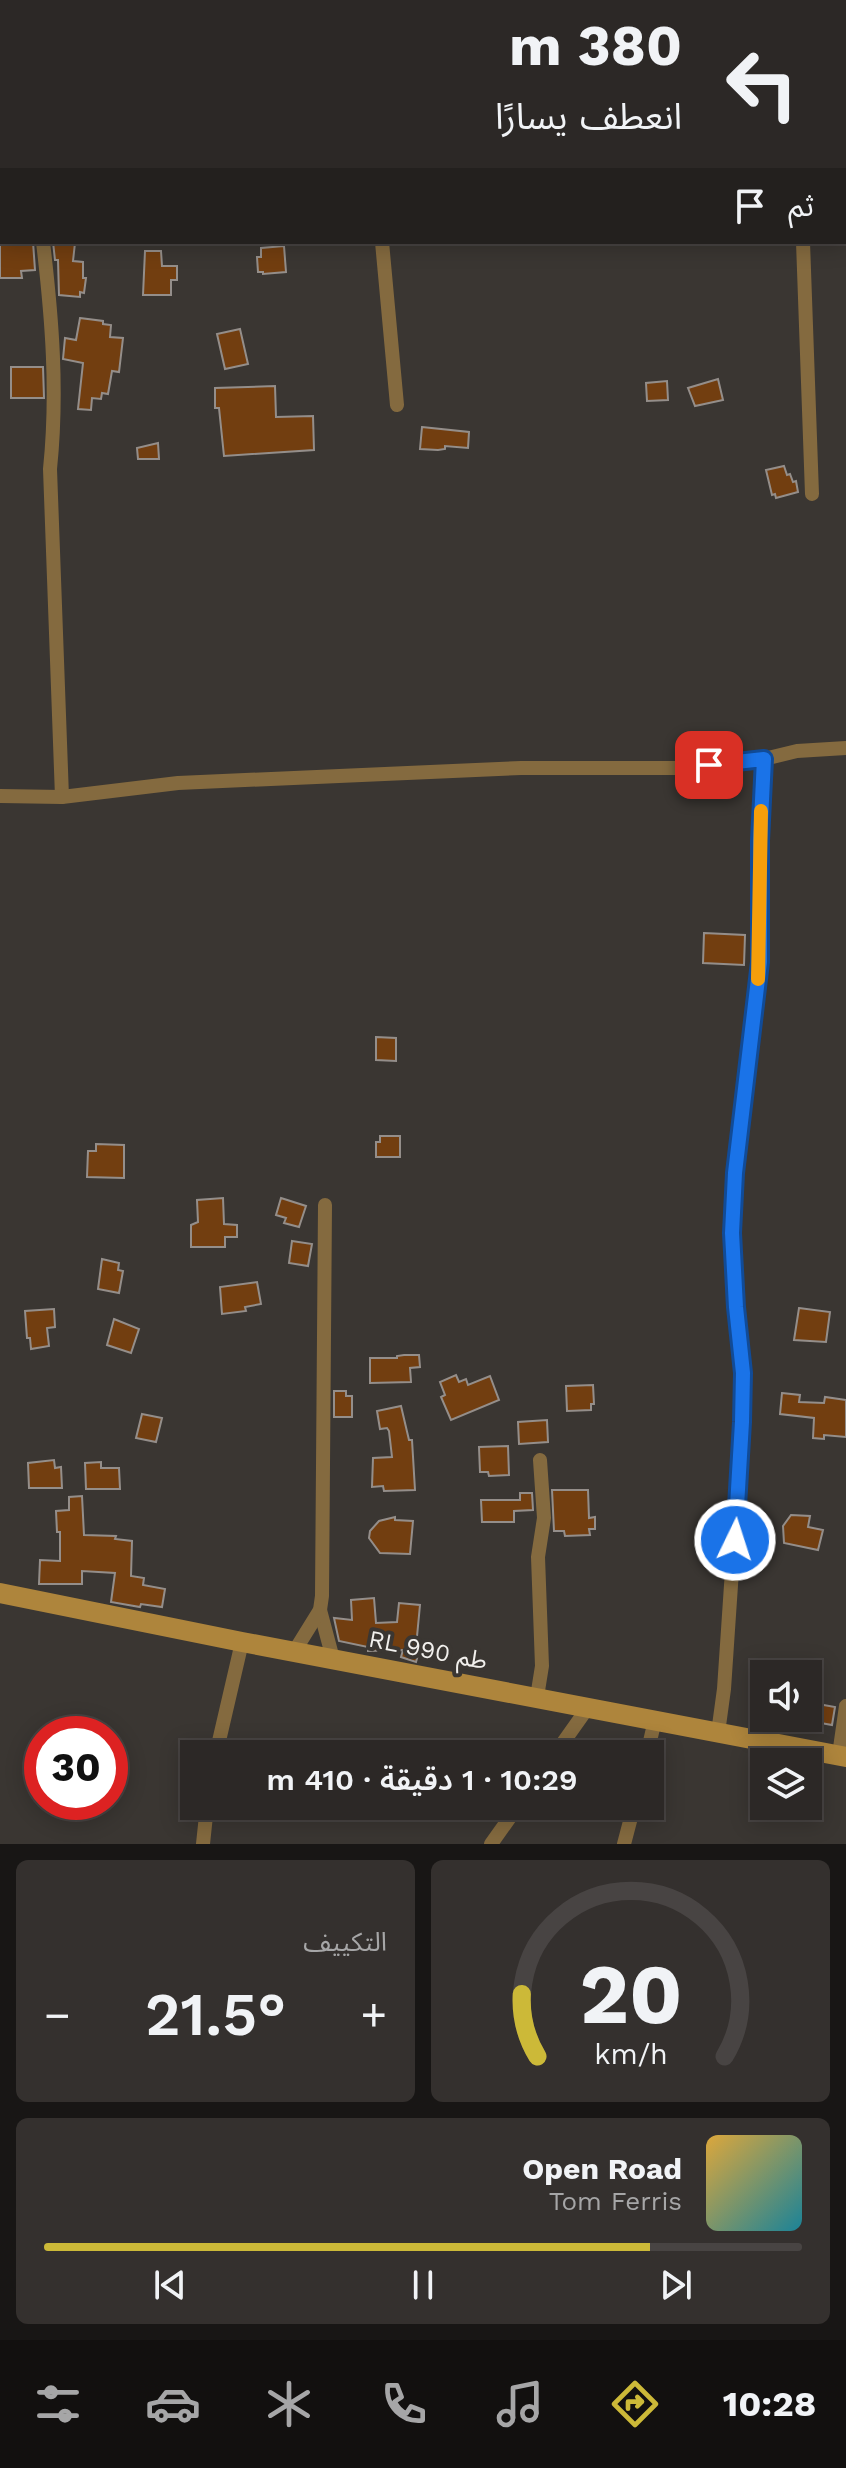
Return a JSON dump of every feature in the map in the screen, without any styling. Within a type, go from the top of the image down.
[{"type":"street","points":[[43,244],[52,318],[55,416],[50,469],[62,797]]},
{"type":"street","points":[[382,244],[397,405]]},
{"type":"street","points":[[803,244],[812,494]]},
{"type":"street","points":[[0,796],[62,797],[178,783],[521,768],[681,768],[764,759],[797,751],[846,748]]},
{"type":"street","points":[[718,1733],[725,1674],[742,1422],[743,1373],[732,1233],[735,1173],[760,962],[764,759]]},
{"type":"street","points":[[325,1205],[320,1610],[333,1659]]},
{"type":"street","points":[[537,1697],[542,1666],[538,1557],[544,1518],[540,1460]]},
{"type":"street","name":"RL طم 990","points":[[0,1593],[843,1756]]},
{"type":"street","points":[[294,1652],[320,1610]]},
{"type":"street","points":[[219,1740],[242,1642]]},
{"type":"street","points":[[565,1740],[589,1706]]},
{"type":"street","points":[[843,1756],[846,1706]]},
{"type":"street","points":[[650,1740],[655,1720]]},
{"type":"street","points":[[203,1844],[206,1820]]},
{"type":"street","points":[[491,1844],[508,1820]]},
{"type":"street","points":[[624,1844],[630,1820]]},
{"type":"building","points":[[0,244],[33,244],[35,270],[21,271],[22,278],[0,278]]},
{"type":"building","points":[[53,244],[75,244],[73,261],[83,262],[83,278],[86,278],[84,293],[80,292],[80,297],[59,295],[58,260],[55,260]]},
{"type":"building","points":[[284,246],[286,272],[258,272],[257,257],[261,257],[261,248]]},
{"type":"building","points":[[145,251],[161,251],[162,266],[177,266],[177,280],[171,280],[171,295],[143,295]]},
{"type":"building","points":[[80,318],[103,321],[103,324],[111,325],[110,337],[123,338],[119,372],[112,371],[108,394],[102,393],[101,399],[92,398],[91,410],[78,409],[83,363],[63,359],[65,338],[76,340]]},
{"type":"building","points":[[240,329],[248,364],[225,369],[217,334]]},
{"type":"building","points":[[11,367],[43,367],[44,398],[11,398]]},
{"type":"building","points":[[718,379],[723,400],[695,406],[688,388]]},
{"type":"building","points":[[667,381],[668,400],[647,401],[646,383]]},
{"type":"building","points":[[275,386],[276,417],[313,416],[314,450],[224,456],[219,408],[215,408],[215,388]]},
{"type":"building","points":[[422,427],[469,432],[468,448],[445,446],[445,449],[438,450],[420,449]]},
{"type":"building","points":[[158,443],[159,459],[138,459],[137,448]]},
{"type":"building","points":[[784,466],[787,475],[790,474],[793,482],[796,481],[798,492],[776,498],[775,494],[772,495],[766,470]]},
{"type":"building","points":[[704,933],[745,935],[744,965],[703,963]]},
{"type":"building","points":[[376,1037],[396,1038],[396,1061],[376,1060]]},
{"type":"building","points":[[380,1136],[400,1136],[400,1157],[376,1157],[376,1142],[380,1142]]},
{"type":"building","points":[[96,1144],[124,1145],[124,1178],[87,1177],[88,1151],[96,1151]]},
{"type":"building","points":[[223,1198],[224,1224],[237,1225],[237,1237],[225,1237],[225,1247],[191,1247],[191,1225],[198,1222],[197,1200]]},
{"type":"building","points":[[281,1198],[306,1206],[299,1227],[284,1223],[286,1218],[276,1215]]},
{"type":"building","points":[[292,1241],[312,1244],[308,1266],[289,1263]]},
{"type":"building","points":[[102,1259],[119,1263],[118,1270],[123,1271],[119,1293],[98,1289]]},
{"type":"building","points":[[257,1282],[261,1304],[245,1307],[246,1311],[222,1314],[220,1287]]},
{"type":"building","points":[[799,1308],[830,1312],[826,1342],[794,1340]]},
{"type":"building","points":[[54,1309],[55,1327],[47,1328],[49,1346],[31,1349],[25,1311]]},
{"type":"building","points":[[114,1319],[139,1329],[131,1353],[107,1345]]},
{"type":"building","points":[[419,1355],[420,1367],[410,1368],[411,1382],[370,1383],[370,1358]]},
{"type":"building","points":[[456,1375],[459,1382],[466,1379],[468,1385],[490,1376],[499,1400],[451,1420],[441,1397],[445,1395],[440,1382]]},
{"type":"building","points":[[593,1385],[594,1404],[591,1404],[591,1410],[567,1411],[566,1386]]},
{"type":"building","points":[[334,1391],[346,1391],[346,1396],[352,1396],[352,1417],[334,1417]]},
{"type":"building","points":[[782,1393],[800,1395],[799,1402],[824,1403],[825,1397],[846,1400],[846,1437],[824,1435],[824,1439],[813,1438],[814,1418],[780,1414]]},
{"type":"building","points":[[401,1406],[409,1440],[412,1440],[415,1490],[384,1491],[383,1486],[372,1487],[373,1458],[392,1457],[389,1431],[387,1428],[380,1429],[377,1411]]},
{"type":"building","points":[[142,1414],[162,1418],[156,1442],[136,1438]]},
{"type":"building","points":[[547,1420],[548,1442],[519,1444],[518,1422]]},
{"type":"building","points":[[508,1446],[509,1475],[489,1476],[488,1472],[480,1472],[479,1447]]},
{"type":"building","points":[[54,1460],[55,1468],[61,1467],[62,1488],[29,1488],[28,1463]]},
{"type":"building","points":[[101,1462],[101,1468],[119,1468],[120,1489],[86,1489],[85,1463]]},
{"type":"building","points":[[552,1490],[588,1490],[589,1518],[595,1517],[595,1529],[589,1529],[590,1535],[565,1536],[564,1531],[554,1531]]},
{"type":"building","points":[[520,1493],[532,1493],[533,1510],[514,1511],[514,1522],[482,1522],[481,1500],[520,1500]]},
{"type":"building","points":[[82,1496],[84,1535],[116,1536],[115,1539],[132,1541],[131,1576],[144,1578],[143,1585],[165,1589],[162,1607],[111,1602],[115,1573],[82,1571],[82,1584],[39,1584],[40,1560],[60,1561],[56,1511],[69,1510],[69,1497]]},
{"type":"building","points":[[791,1515],[810,1516],[808,1527],[823,1530],[818,1550],[784,1543],[783,1526]]},
{"type":"building","points":[[395,1517],[395,1520],[413,1521],[410,1554],[380,1553],[369,1538],[370,1531],[379,1521]]},
{"type":"building","points":[[374,1598],[376,1623],[397,1622],[399,1603],[420,1605],[416,1647],[420,1648],[416,1662],[401,1657],[403,1650],[368,1651],[368,1647],[339,1641],[334,1618],[352,1620],[351,1600]]},
{"type":"building","points":[[822,1705],[835,1707],[832,1725],[822,1723]]},
{"type":"slow traffic","points":[[758,979],[761,811]]},
{"type":"route","points":[[709,765],[764,759],[760,962],[735,1173],[732,1233],[743,1373],[735,1540]]}]
